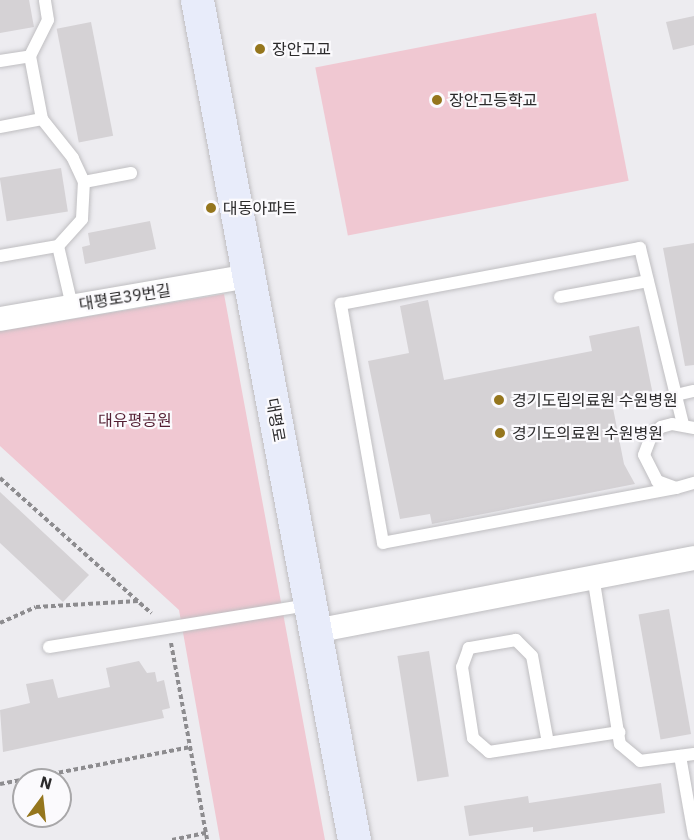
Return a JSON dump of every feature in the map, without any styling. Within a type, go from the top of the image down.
[{"type":"street","name":"대평로","points":[[197,0],[354,840]]},
{"type":"street","name":"대평로39번길","points":[[0,319],[250,276]]},
{"type":"street","points":[[312,617],[593,576],[694,558]]},
{"type":"lane","points":[[0,256],[58,246],[82,219],[84,182],[72,158],[42,119],[30,56],[48,20],[45,0]]},
{"type":"lane","points":[[0,61],[30,56]]},
{"type":"lane","points":[[0,127],[42,119]]},
{"type":"lane","points":[[84,182],[131,173]]},
{"type":"lane","points":[[58,246],[72,306]]},
{"type":"lane","points":[[676,488],[657,481],[644,455],[652,434],[672,424],[689,426],[676,395],[640,248],[341,304],[383,543],[676,488],[694,483]]},
{"type":"lane","points":[[560,297],[648,281]]},
{"type":"lane","points":[[676,395],[694,391]]},
{"type":"lane","points":[[593,576],[620,744],[640,761],[694,754]]},
{"type":"lane","points":[[49,647],[168,628],[312,617]]},
{"type":"lane","points":[[548,743],[532,656],[516,640],[470,648],[462,667],[473,738],[489,752],[548,743],[618,732]]},
{"type":"lane","points":[[680,756],[694,835]]},
{"type":"path","points":[[0,478],[168,628],[207,840]]},
{"type":"path","points":[[0,623],[36,607],[138,601]]},
{"type":"path","points":[[0,784],[190,747]]},
{"type":"path","points":[[172,840],[206,833]]},
{"type":"green space","points":[[596,13],[629,181],[348,235],[315,68]]},
{"type":"green space","name":"대유평공원","points":[[224,294],[325,840],[220,840],[179,610],[0,446],[0,331]]},
{"type":"building","points":[[0,0],[29,0],[34,27],[0,33]]},
{"type":"building","points":[[694,16],[694,45],[673,50],[666,22]]},
{"type":"building","points":[[91,22],[113,136],[79,143],[57,29]]},
{"type":"building","points":[[61,168],[68,211],[7,221],[0,178]]},
{"type":"building","points":[[150,221],[156,249],[85,264],[82,247],[90,245],[88,233]]},
{"type":"building","points":[[694,243],[694,365],[685,366],[663,248]]},
{"type":"building","name":"경기도의료원 수원병원","points":[[428,300],[444,380],[592,351],[589,336],[639,326],[653,395],[612,403],[624,464],[635,484],[432,524],[430,514],[400,519],[368,361],[409,353],[400,306]]},
{"type":"building","points":[[0,492],[89,575],[63,602],[0,543]]},
{"type":"building","points":[[669,609],[691,734],[661,739],[638,614]]},
{"type":"building","points":[[429,651],[449,776],[417,781],[397,656]]},
{"type":"building","points":[[139,661],[147,673],[155,672],[157,682],[164,680],[170,708],[162,710],[164,718],[3,752],[0,710],[30,703],[26,684],[53,679],[58,698],[110,687],[106,668]]},
{"type":"building","points":[[661,783],[665,813],[533,832],[533,827],[469,836],[464,806],[528,796],[529,803]]},
{"type":"place","name":"장안고교","points":[[260,49]]},
{"type":"place","name":"장안고등학교","points":[[437,100]]},
{"type":"place","name":"대동아파트","points":[[211,208]]},
{"type":"place","name":"경기도립의료원 수원병원","points":[[499,400]]},
{"type":"place","name":"경기도의료원 수원병원","points":[[500,433]]}]
